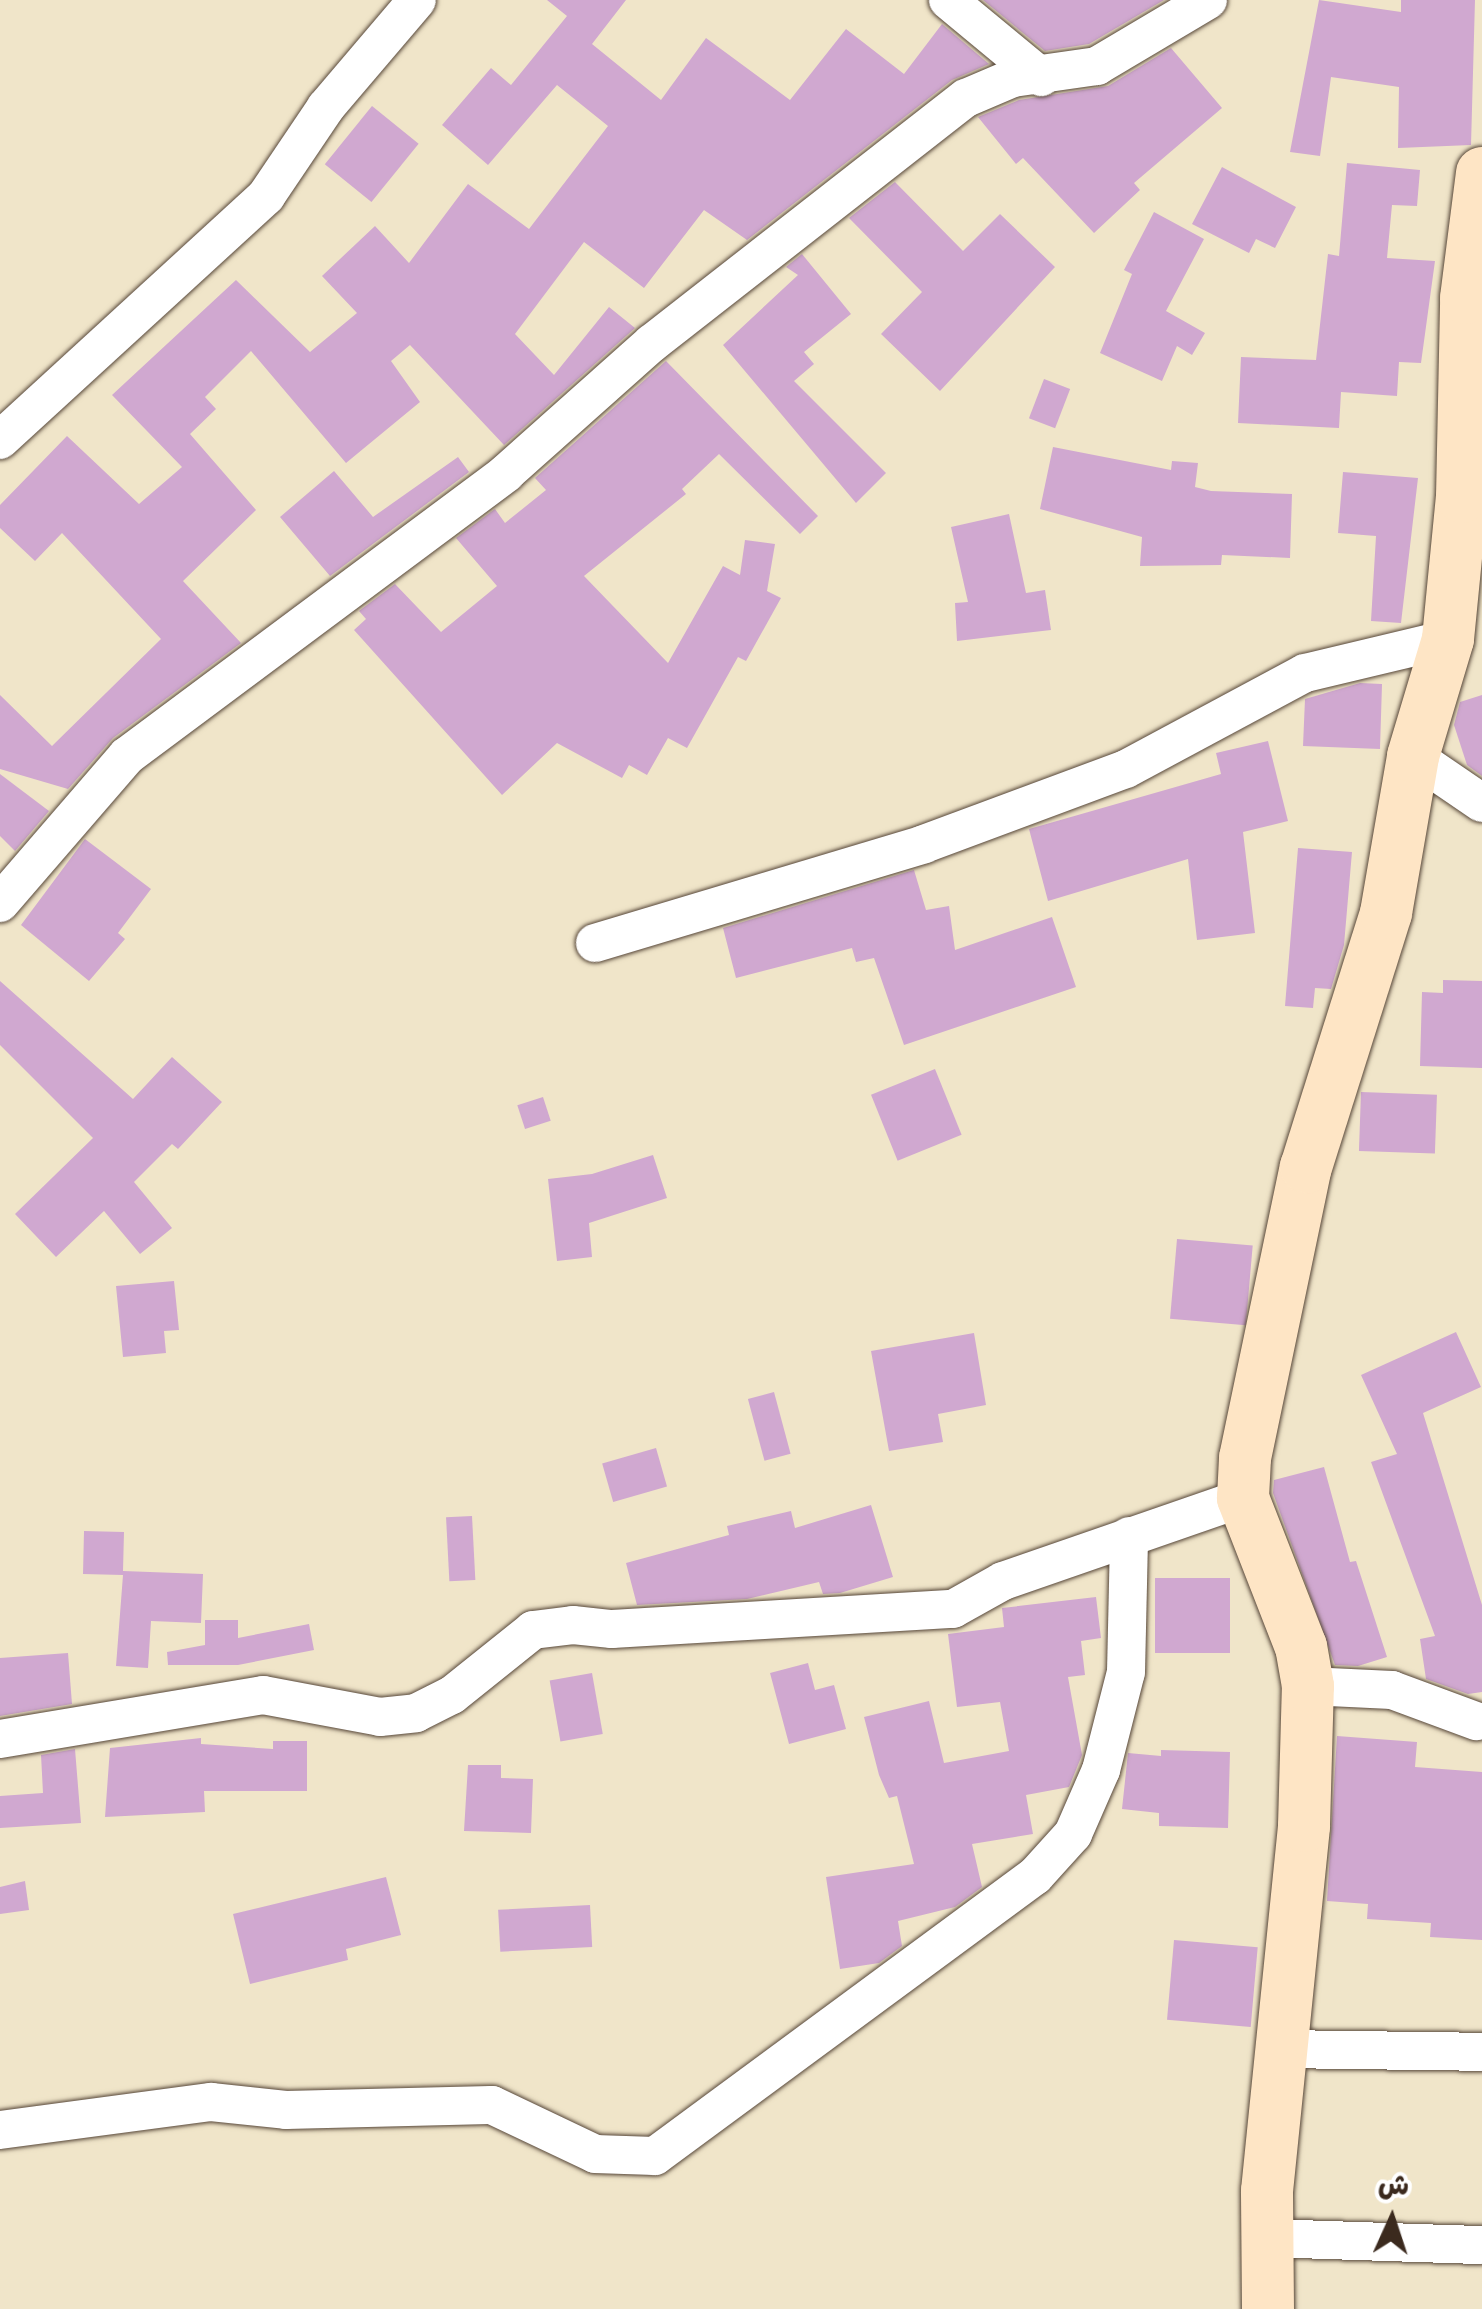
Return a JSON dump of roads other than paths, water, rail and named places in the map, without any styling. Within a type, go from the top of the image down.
[{"type":"street","points":[[0,440],[266,196],[326,107],[417,0]]},
{"type":"street","points":[[948,0],[1041,77]]},
{"type":"street","points":[[5,885],[127,756],[506,473],[731,278],[966,98],[1012,78],[1041,77],[1097,66],[1208,0]]},
{"type":"street","points":[[1268,2309],[1267,2238],[1280,2049],[1304,1826],[1308,1686],[1301,1646],[1243,1498],[1285,1254],[1386,914],[1413,756],[1448,640],[1462,497],[1466,298],[1482,173]]},
{"type":"street","points":[[595,943],[924,844],[1126,769],[1305,673],[1448,640]]},
{"type":"street","points":[[1413,756],[1482,804]]},
{"type":"street","points":[[0,1739],[263,1695],[380,1717],[416,1712],[452,1695],[500,1650],[533,1630],[954,1609],[1002,1581],[1243,1498]]},
{"type":"street","points":[[0,2130],[211,2102],[286,2110],[492,2105],[595,2154],[654,2156],[1035,1876],[1073,1834],[1100,1770],[1126,1672],[1129,1536]]},
{"type":"street","points":[[1308,1686],[1392,1690],[1476,1722]]},
{"type":"street","points":[[1280,2049],[1482,2052]]},
{"type":"street","points":[[1267,2238],[1482,2245]]}]
